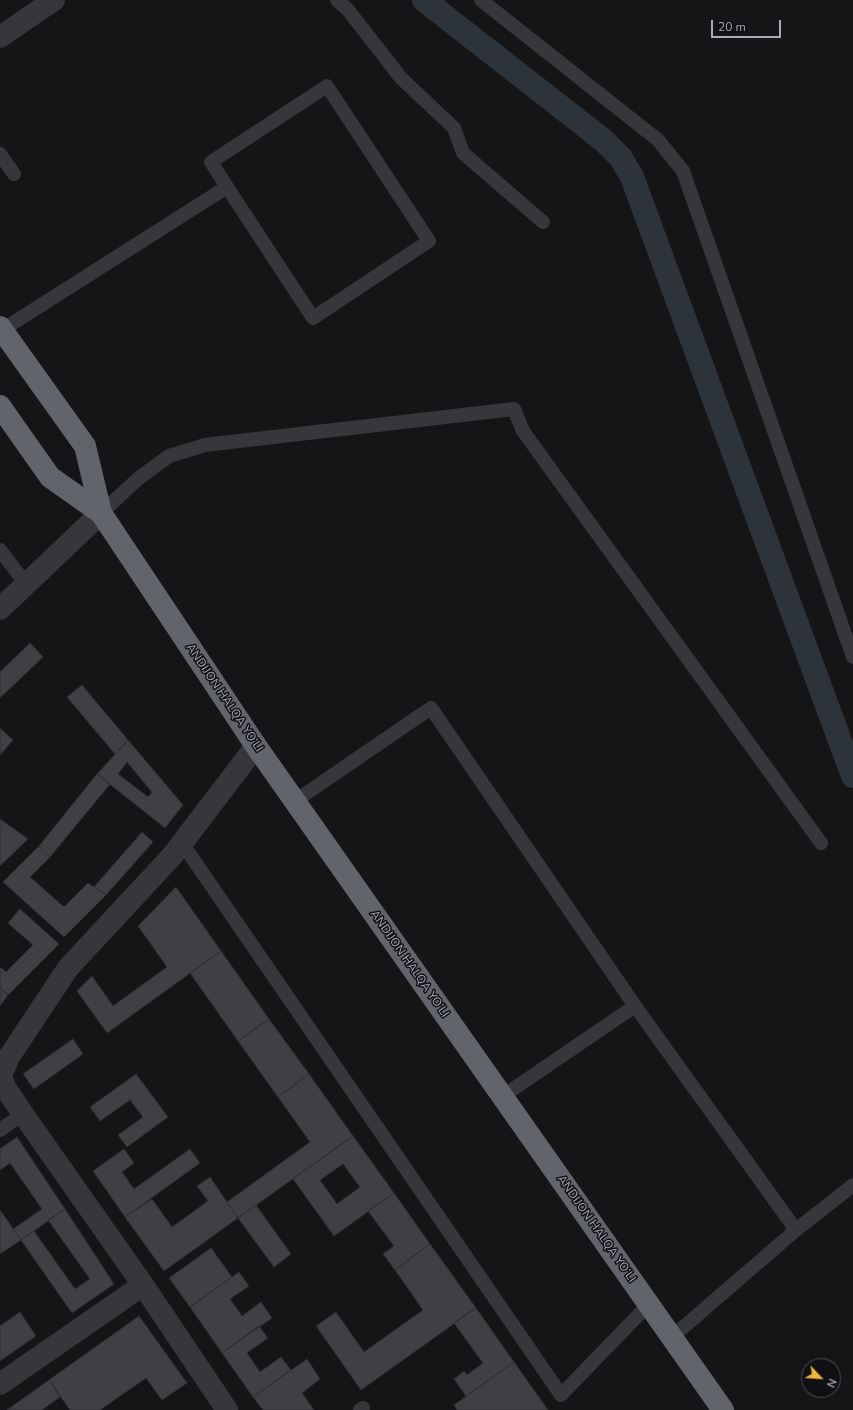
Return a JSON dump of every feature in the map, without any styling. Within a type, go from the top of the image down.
[{"type":"highway","name":"ANDIJON HALQA YO‘LI","points":[[1,329],[86,446],[101,513],[256,746],[724,1410]]},
{"type":"highway","name":"ANDIJON HALQA YO‘LI","points":[[0,406],[50,477],[101,513]]},
{"type":"street","points":[[0,37],[54,0]]},
{"type":"street","points":[[0,609],[101,513]]},
{"type":"street","points":[[227,1410],[143,1285],[23,1114],[2,1080],[2,1073],[4,1066],[68,968],[172,856],[256,746]]},
{"type":"street","points":[[0,1384],[143,1285]]},
{"type":"lane","points":[[337,0],[348,10],[401,78],[454,128],[463,153],[543,222]]},
{"type":"lane","points":[[480,0],[658,140],[683,171],[853,657]]},
{"type":"lane","points":[[327,86],[429,241],[313,318],[227,187],[211,162],[327,86]]},
{"type":"lane","points":[[0,154],[14,174]]},
{"type":"lane","points":[[1,329],[227,187]]},
{"type":"lane","points":[[101,513],[139,478],[169,456],[205,445],[514,409],[523,431],[821,843]]},
{"type":"lane","points":[[0,550],[26,584]]},
{"type":"lane","points":[[295,801],[431,708],[635,1006],[796,1230]]},
{"type":"lane","points":[[182,843],[561,1395],[649,1304]]},
{"type":"lane","points":[[503,1096],[635,1006]]},
{"type":"lane","points":[[0,1130],[23,1114]]},
{"type":"lane","points":[[672,1337],[796,1230],[853,1185]]},
{"type":"building","points":[[30,643],[43,657],[0,698],[0,672]]},
{"type":"building","points":[[82,685],[128,740],[115,754],[67,697]]},
{"type":"building","points":[[0,728],[13,740],[0,755]]},
{"type":"building","points":[[128,740],[183,805],[165,828],[97,774]],"holes":[[[127,762],[152,792],[148,797],[118,774]]]},
{"type":"building","points":[[97,774],[110,784],[50,857],[39,846]]},
{"type":"building","points":[[0,819],[28,839],[0,866]]},
{"type":"building","points":[[142,832],[153,842],[106,895],[94,887]]},
{"type":"building","points":[[39,846],[50,857],[30,877],[64,907],[88,883],[106,895],[64,937],[3,882]]},
{"type":"building","points":[[176,887],[221,951],[107,1033],[77,991],[92,976],[113,1006],[167,967],[138,926]]},
{"type":"building","points":[[20,909],[59,944],[8,995],[0,988],[0,967],[6,972],[33,945],[8,923]]},
{"type":"building","points":[[221,951],[269,1019],[238,1041],[190,973]]},
{"type":"building","points":[[0,988],[8,995],[0,1006]]},
{"type":"building","points":[[269,1019],[309,1074],[278,1097],[238,1041]]},
{"type":"building","points":[[73,1039],[83,1054],[34,1089],[23,1074]]},
{"type":"building","points":[[136,1074],[168,1117],[127,1147],[118,1135],[143,1117],[130,1100],[100,1121],[90,1107]]},
{"type":"building","points":[[309,1074],[353,1136],[238,1218],[227,1202],[310,1142],[278,1097]]},
{"type":"building","points":[[353,1136],[394,1193],[334,1236],[293,1179]],"holes":[[[343,1164],[360,1187],[337,1204],[320,1180]]]},
{"type":"building","points":[[17,1137],[65,1209],[21,1240],[13,1229],[42,1209],[10,1163],[0,1170],[0,1149]]},
{"type":"building","points":[[124,1149],[134,1163],[122,1172],[134,1189],[190,1149],[200,1163],[125,1217],[93,1171]]},
{"type":"building","points":[[210,1177],[238,1218],[164,1271],[125,1217],[152,1199],[172,1227],[208,1201],[197,1186]]},
{"type":"building","points":[[394,1193],[430,1244],[395,1270],[383,1254],[394,1246],[368,1211]]},
{"type":"building","points":[[256,1205],[291,1254],[274,1267],[238,1218]]},
{"type":"building","points":[[65,1209],[114,1284],[72,1313],[21,1240],[34,1231],[75,1289],[90,1279],[48,1220]]},
{"type":"building","points":[[0,1210],[21,1240],[0,1254]]},
{"type":"building","points":[[430,1244],[476,1308],[361,1390],[316,1326],[336,1312],[364,1352],[423,1310],[395,1270]]},
{"type":"building","points":[[211,1248],[232,1277],[190,1307],[169,1278]]},
{"type":"building","points":[[239,1272],[249,1286],[230,1299],[242,1316],[261,1302],[272,1318],[222,1353],[190,1307]]},
{"type":"building","points":[[476,1308],[514,1362],[466,1396],[454,1379],[464,1371],[467,1375],[483,1363],[454,1323]]},
{"type":"building","points":[[20,1312],[36,1336],[0,1361],[0,1326]]},
{"type":"building","points":[[139,1316],[187,1383],[162,1400],[146,1378],[100,1410],[70,1410],[49,1380]]},
{"type":"building","points":[[259,1326],[268,1338],[247,1353],[260,1372],[281,1357],[291,1370],[253,1397],[222,1353]]},
{"type":"building","points":[[307,1359],[320,1379],[302,1393],[314,1410],[263,1410],[253,1397]]},
{"type":"building","points":[[514,1362],[548,1410],[457,1410],[454,1405]]},
{"type":"building","points":[[49,1380],[60,1397],[42,1410],[7,1410]]},
{"type":"waterway","points":[[424,0],[603,140],[621,158],[632,177],[853,776]]}]
